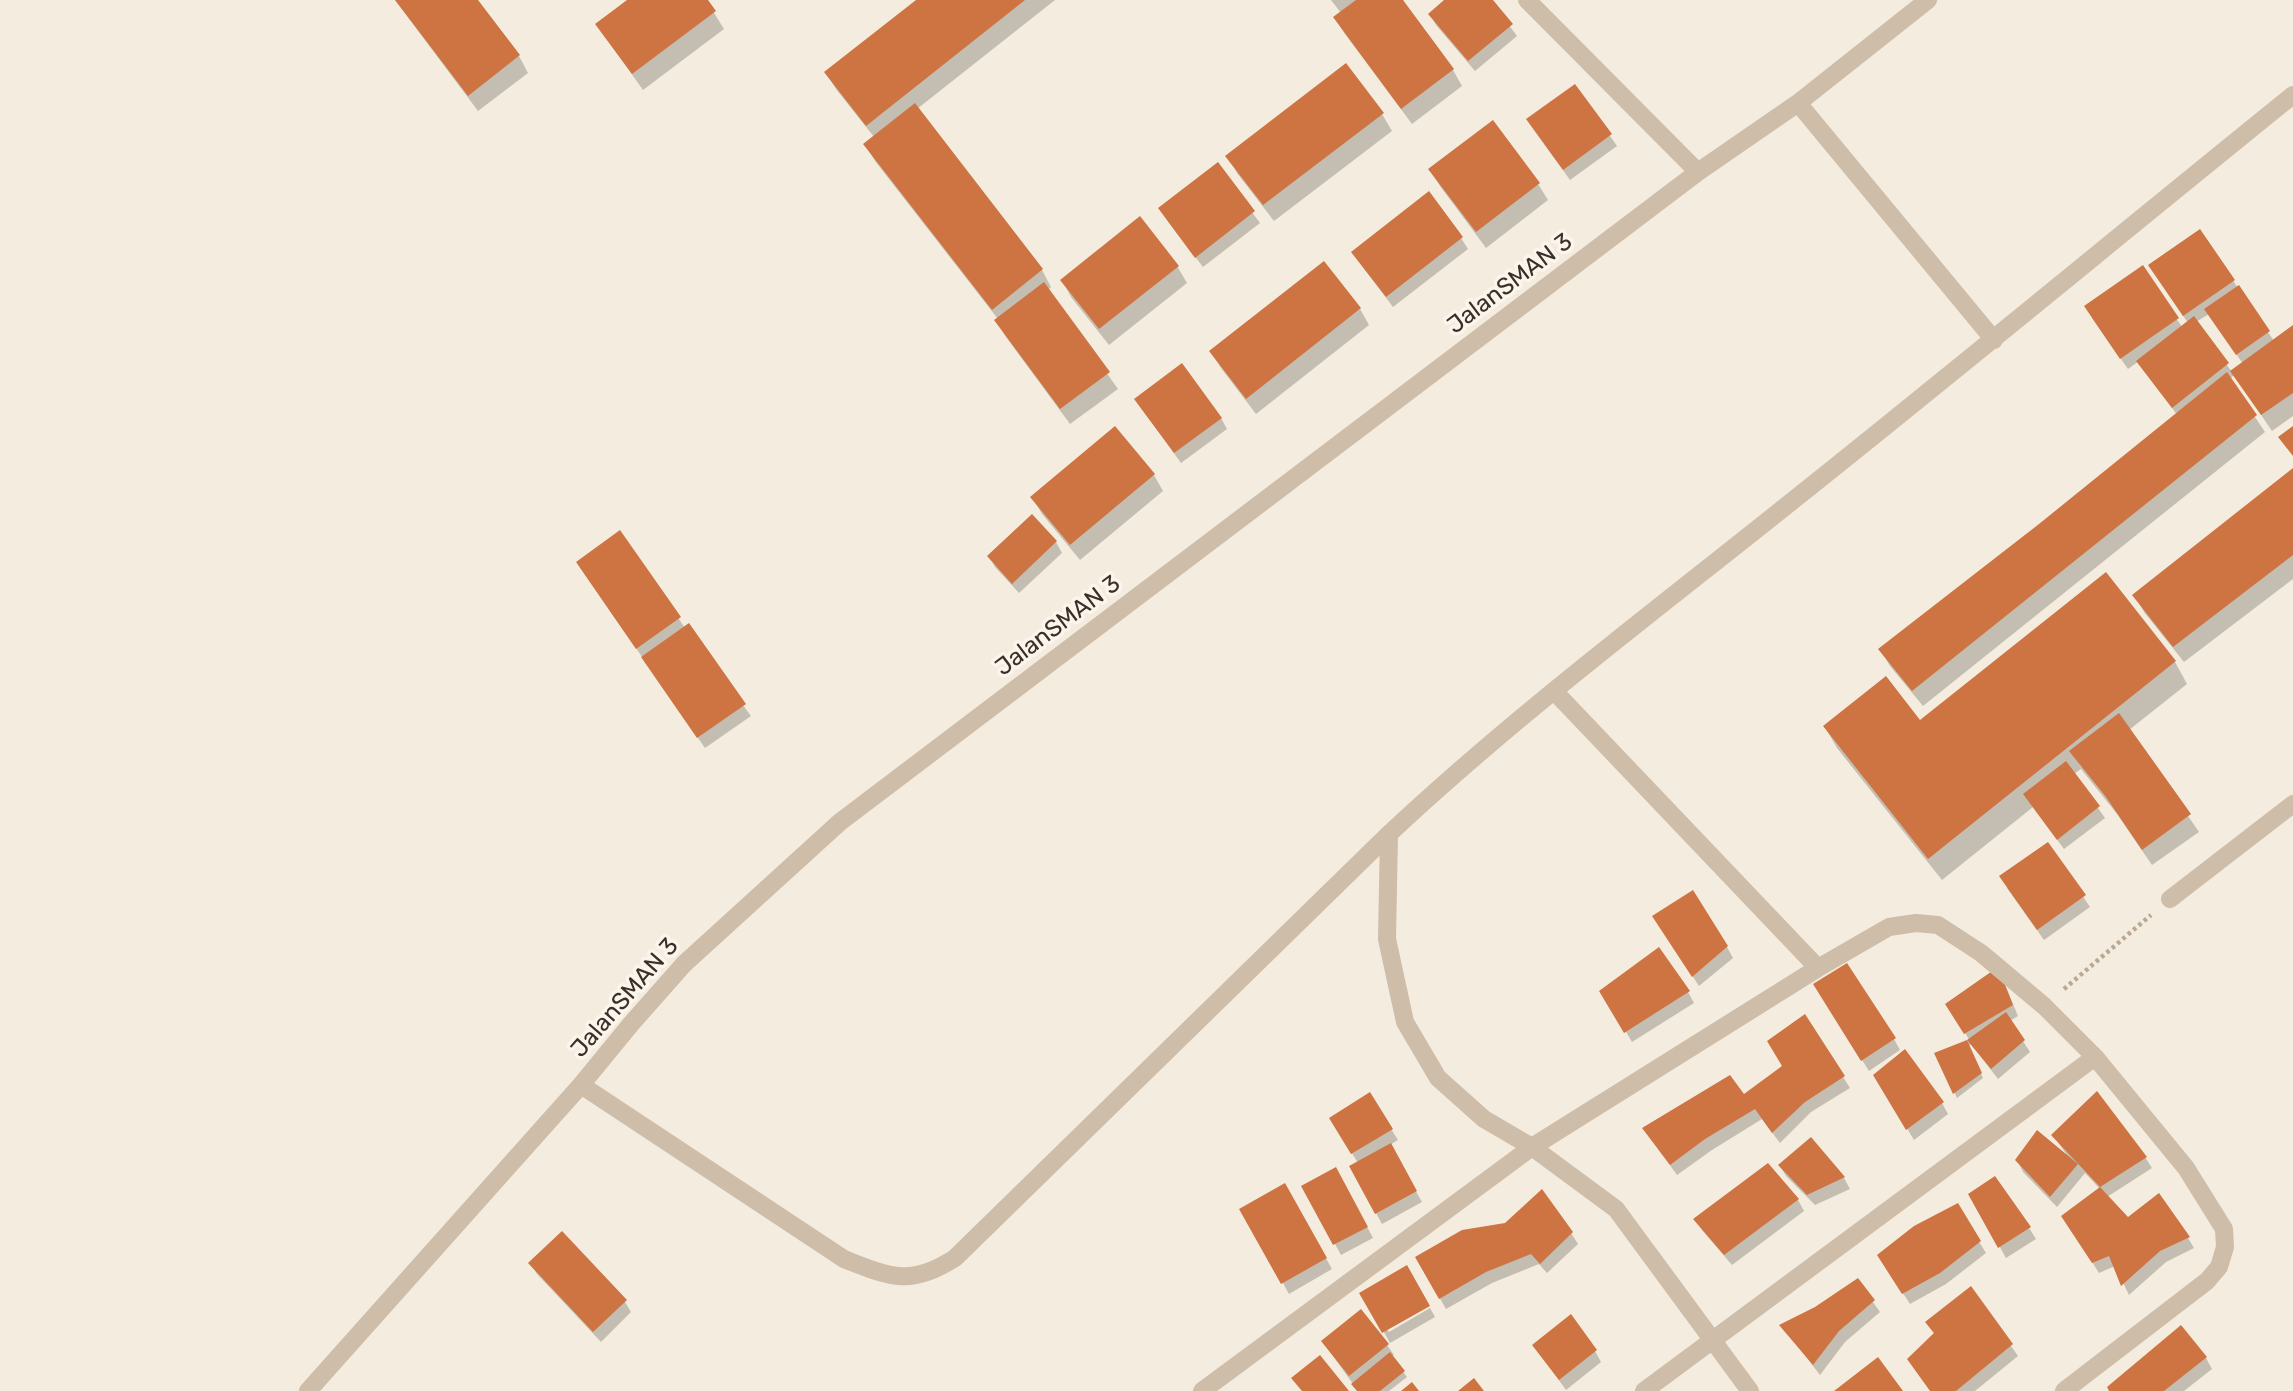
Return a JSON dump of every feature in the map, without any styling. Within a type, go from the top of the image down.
[{"type":"street","points":[[1527,0],[1698,172]]},
{"type":"street","name":"JalanSMAN 3","points":[[309,1391],[581,1085],[684,964],[840,822],[1698,172],[1798,103],[1928,0]]},
{"type":"street","points":[[581,1085],[845,1259],[881,1273],[909,1277],[933,1272],[955,1258],[1388,834],[1446,781],[1554,691],[1994,340],[2293,95]]},
{"type":"street","points":[[1798,103],[1994,340]]},
{"type":"street","points":[[1554,691],[1818,968]]},
{"type":"street","points":[[2170,899],[2293,804]]},
{"type":"street","points":[[1388,834],[1387,939],[1405,1022],[1438,1078],[1484,1119],[1532,1147],[1616,1209],[1750,1391]]},
{"type":"street","points":[[1202,1391],[1532,1147],[1818,968],[1889,927],[1916,923],[1938,925],[1981,953],[2044,1006],[2095,1057],[2186,1167],[2224,1229],[2225,1247],[2219,1268],[2207,1281],[2064,1391]]},
{"type":"street","points":[[1643,1391],[2095,1057]]},
{"type":"path","points":[[2044,1006],[2170,899]]},
{"type":"building","points":[[395,0],[478,0],[520,55],[468,96]]},
{"type":"building","points":[[627,0],[708,0],[716,11],[632,74],[595,24]]},
{"type":"building","points":[[916,0],[1025,0],[866,126],[824,72]]},
{"type":"building","points":[[1356,0],[1403,0],[1454,69],[1401,109],[1333,17]]},
{"type":"building","points":[[1444,0],[1493,0],[1513,24],[1468,61],[1428,14]]},
{"type":"building","points":[[1346,63],[1384,113],[1263,205],[1225,156]]},
{"type":"building","points":[[1575,84],[1612,134],[1563,170],[1526,119]]},
{"type":"building","points":[[915,103],[1043,269],[992,310],[863,144]]},
{"type":"building","points":[[1493,120],[1540,183],[1476,232],[1428,169]]},
{"type":"building","points":[[1218,162],[1255,211],[1195,258],[1158,208]]},
{"type":"building","points":[[1429,191],[1463,237],[1386,297],[1351,252]]},
{"type":"building","points":[[1140,216],[1179,266],[1099,329],[1060,280]]},
{"type":"building","points":[[2200,229],[2235,280],[2183,316],[2148,265]]},
{"type":"building","points":[[1324,261],[1361,308],[1246,399],[1209,351]]},
{"type":"building","points":[[2143,265],[2179,318],[2120,359],[2084,306]]},
{"type":"building","points":[[1044,282],[1110,372],[1060,409],[994,320]]},
{"type":"building","points":[[2239,285],[2270,331],[2236,355],[2204,309]]},
{"type":"building","points":[[2194,316],[2229,363],[2172,408],[2136,361]]},
{"type":"building","points":[[2293,325],[2293,393],[2261,415],[2230,371]]},
{"type":"building","points":[[1182,363],[1222,418],[1174,453],[1134,399]]},
{"type":"building","points":[[2227,372],[2257,415],[1912,691],[1878,649],[2039,524]]},
{"type":"building","points":[[1115,426],[1155,474],[1070,545],[1030,497]]},
{"type":"building","points":[[2293,426],[2293,456],[2278,437]]},
{"type":"building","points":[[2293,468],[2293,555],[2173,647],[2132,595]]},
{"type":"building","points":[[1032,514],[1057,541],[1012,584],[987,556]]},
{"type":"building","points":[[620,530],[681,617],[636,649],[576,562]]},
{"type":"building","points":[[2106,572],[2176,661],[1928,859],[1823,726],[1886,676],[1920,720]]},
{"type":"building","points":[[689,623],[746,704],[697,738],[641,657]]},
{"type":"building","points":[[2119,713],[2191,814],[2142,850],[2106,797],[2069,751]]},
{"type":"building","points":[[2066,761],[2100,806],[2057,840],[2023,794]]},
{"type":"building","points":[[2048,842],[2086,895],[2037,930],[1999,876]]},
{"type":"building","points":[[1693,890],[1728,946],[1692,977],[1652,916]]},
{"type":"building","points":[[1659,947],[1690,991],[1624,1033],[1599,991]]},
{"type":"building","points":[[1847,963],[1896,1038],[1861,1061],[1813,984]]},
{"type":"building","points":[[1998,967],[2013,1005],[1964,1034],[1945,1004]]},
{"type":"building","points":[[2006,1012],[2025,1040],[1991,1069],[1967,1040]]},
{"type":"building","points":[[1805,1014],[1845,1076],[1805,1102],[1772,1133],[1755,1109],[1705,1139],[1670,1165],[1642,1128],[1730,1075],[1744,1094],[1782,1066],[1767,1041]]},
{"type":"building","points":[[1967,1040],[1982,1073],[1953,1094],[1934,1053]]},
{"type":"building","points":[[1905,1049],[1944,1102],[1906,1130],[1873,1075]]},
{"type":"building","points":[[2097,1091],[2147,1157],[2100,1187],[2051,1135]]},
{"type":"building","points":[[1370,1092],[1393,1129],[1351,1154],[1329,1118]]},
{"type":"building","points":[[2037,1130],[2078,1164],[2050,1197],[2015,1160]]},
{"type":"building","points":[[1811,1137],[1845,1177],[1807,1195],[1778,1165]]},
{"type":"building","points":[[1391,1143],[1417,1191],[1375,1214],[1349,1166]]},
{"type":"building","points":[[1768,1163],[1799,1199],[1724,1255],[1693,1219]]},
{"type":"building","points":[[1336,1167],[1368,1227],[1333,1245],[1301,1186]]},
{"type":"building","points":[[1995,1176],[2031,1227],[1998,1248],[1968,1194]]},
{"type":"building","points":[[1285,1183],[1327,1258],[1281,1284],[1239,1209]]},
{"type":"building","points":[[2100,1187],[2128,1217],[2159,1193],[2190,1237],[2160,1251],[2121,1286],[2109,1256],[2092,1263],[2061,1216]]},
{"type":"building","points":[[1542,1189],[1573,1232],[1540,1264],[1531,1254],[1486,1272],[1439,1299],[1415,1257],[1462,1230],[1505,1223]]},
{"type":"building","points":[[1958,1203],[1981,1241],[1940,1273],[1902,1294],[1877,1255],[1914,1226]]},
{"type":"building","points":[[562,1231],[627,1300],[593,1332],[528,1263]]},
{"type":"building","points":[[1407,1265],[1430,1306],[1382,1333],[1359,1293]]},
{"type":"building","points":[[1858,1278],[1875,1300],[1839,1331],[1813,1365],[1779,1325],[1815,1307]]},
{"type":"building","points":[[1971,1286],[2013,1344],[1956,1391],[1930,1391],[1907,1359],[1934,1333],[1925,1322]]},
{"type":"building","points":[[1361,1309],[1389,1344],[1349,1376],[1321,1341]]},
{"type":"building","points":[[1571,1314],[1597,1350],[1559,1380],[1532,1345]]},
{"type":"building","points":[[2181,1325],[2207,1357],[2164,1391],[2109,1391],[2107,1387]]},
{"type":"building","points":[[1390,1352],[1405,1371],[1380,1391],[1357,1391],[1351,1384]]},
{"type":"building","points":[[1320,1355],[1349,1391],[1302,1391],[1291,1378]]},
{"type":"building","points":[[1878,1357],[1903,1391],[1834,1391]]},
{"type":"building","points":[[1474,1378],[1484,1391],[1458,1391]]},
{"type":"building","points":[[1412,1382],[1419,1391],[1401,1391]]}]
